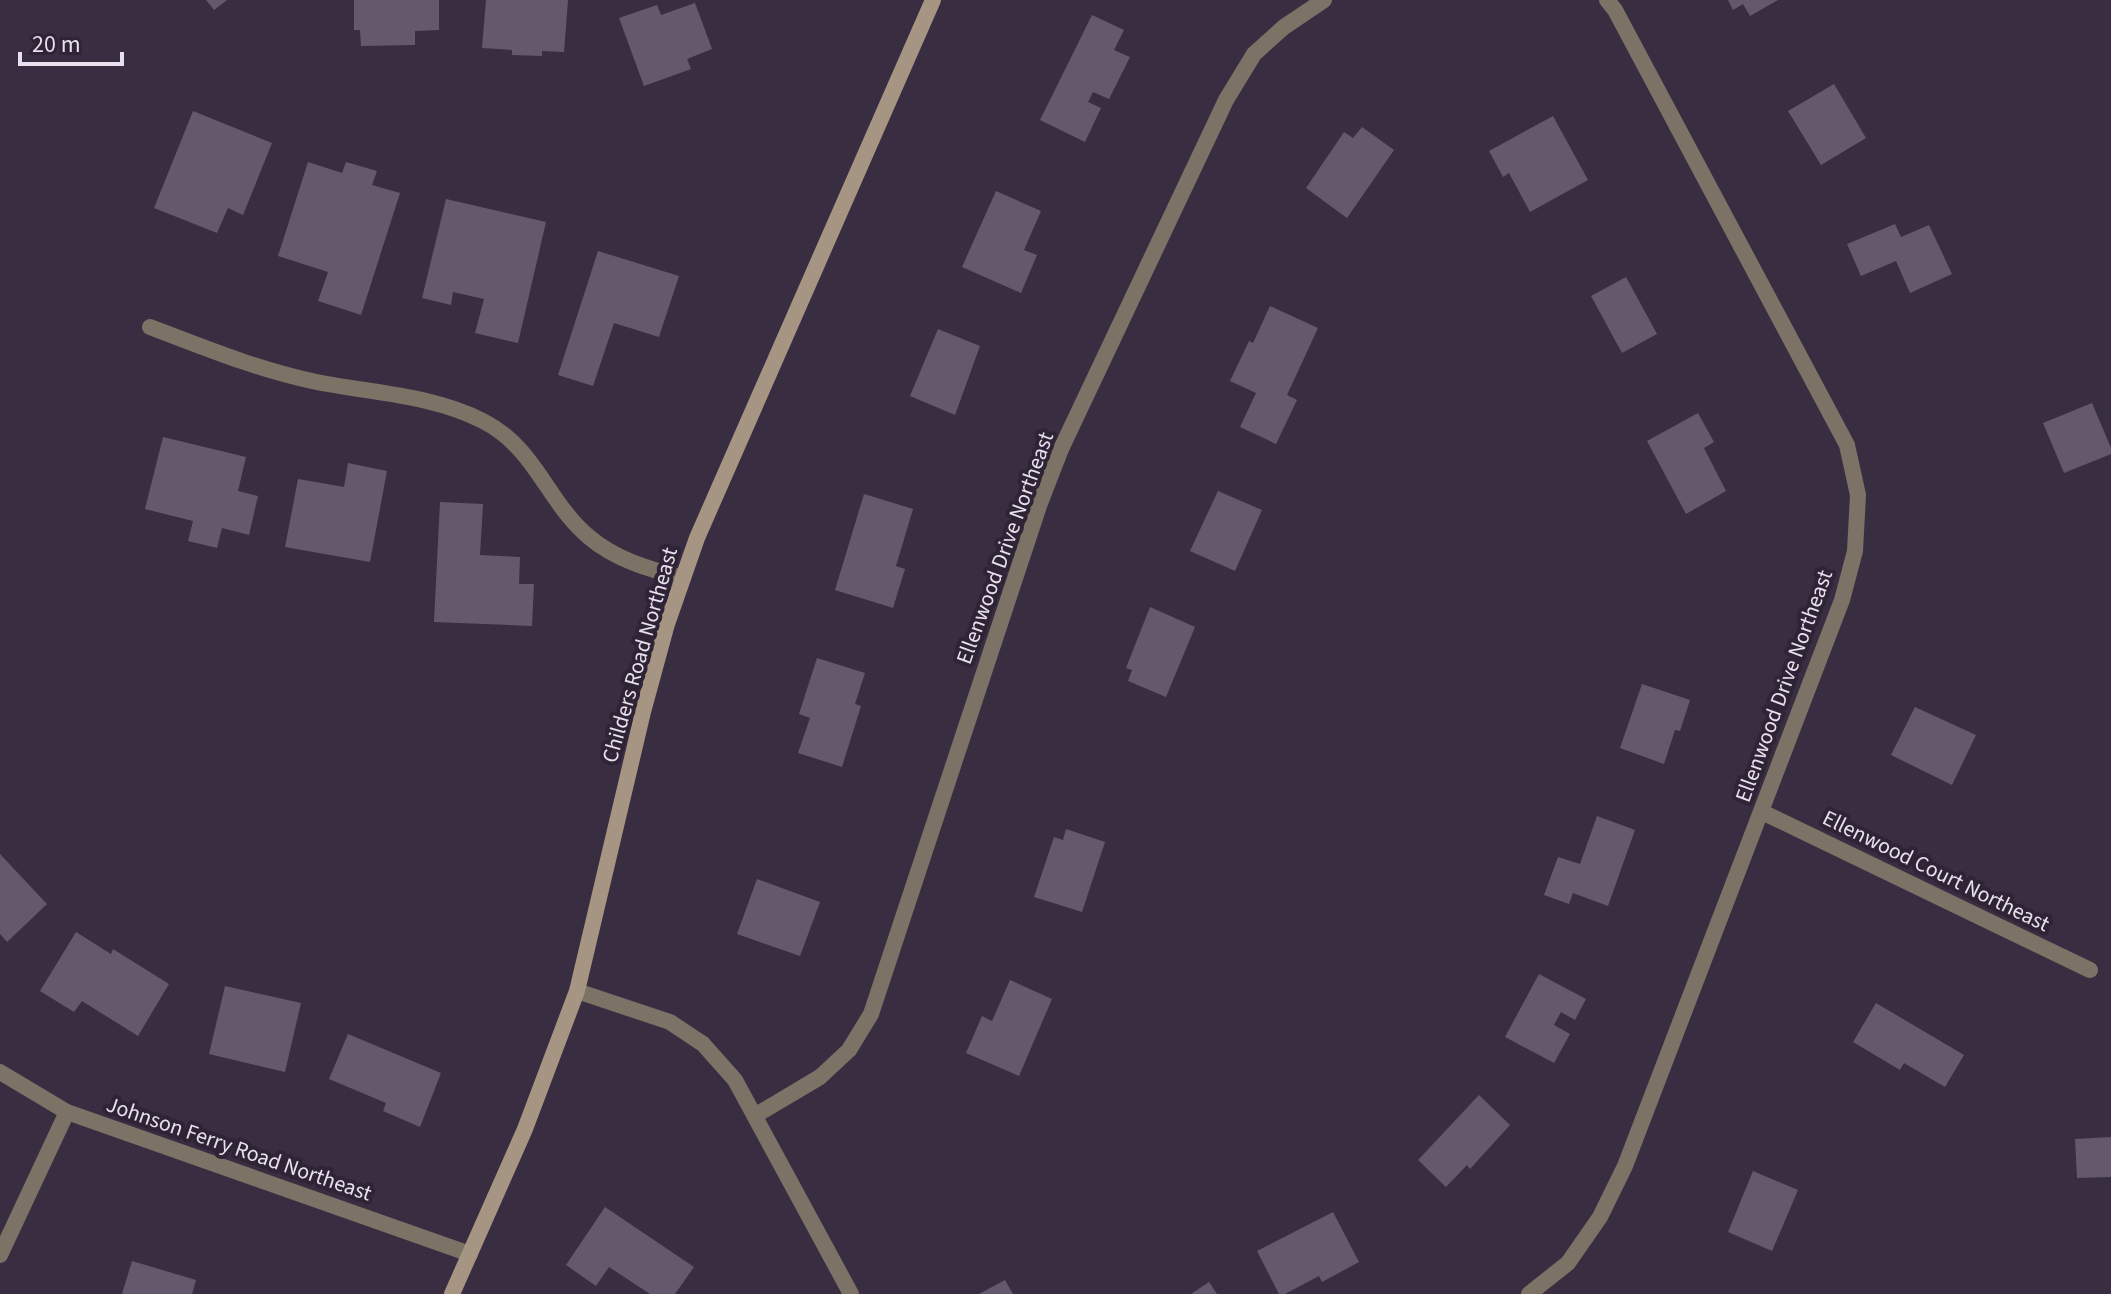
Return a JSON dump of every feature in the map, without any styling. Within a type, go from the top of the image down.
[{"type":"street","name":"Childers Road Northeast","points":[[452,1294],[525,1129],[577,991],[643,712],[683,578],[730,460],[933,0]]},
{"type":"street","name":"Ellenwood Drive Northeast","points":[[756,1115],[820,1077],[849,1050],[871,1014],[1040,503],[1061,449],[1226,100],[1254,54],[1284,27],[1324,0]]},
{"type":"street","name":"Ellenwood Drive Northeast","points":[[1529,1294],[1568,1263],[1600,1217],[1625,1166],[1842,600],[1855,551],[1858,495],[1847,445],[1607,0]]},
{"type":"street","points":[[150,327],[296,377],[440,405],[469,414],[499,430],[518,446],[587,536],[619,557],[683,578]]},
{"type":"street","name":"Ellenwood Court Northeast","points":[[1762,812],[2090,970]]},
{"type":"street","points":[[577,991],[670,1022],[703,1044],[735,1080],[756,1115],[851,1294]]},
{"type":"street","name":"Johnson Ferry Road Northeast","points":[[0,1072],[67,1112],[470,1254]]},
{"type":"street","points":[[0,1255],[67,1112]]},
{"type":"building","points":[[206,0],[227,0],[214,10]]},
{"type":"building","points":[[354,0],[439,0],[439,30],[415,31],[415,45],[361,46],[360,30],[354,30]]},
{"type":"building","points":[[486,0],[568,0],[564,52],[542,51],[542,56],[512,55],[512,50],[482,48]]},
{"type":"building","points":[[1728,0],[1778,0],[1750,16],[1743,4],[1733,10]]},
{"type":"building","points":[[695,3],[712,49],[687,59],[691,69],[644,86],[619,18],[657,5],[661,15]]},
{"type":"building","points":[[1092,15],[1124,30],[1114,50],[1130,57],[1109,99],[1093,92],[1088,102],[1101,108],[1085,142],[1040,120]]},
{"type":"building","points":[[1834,84],[1866,138],[1821,165],[1788,111]]},
{"type":"building","points":[[193,111],[272,143],[243,215],[228,208],[217,233],[154,208]]},
{"type":"building","points":[[1553,116],[1588,180],[1530,212],[1509,173],[1503,177],[1489,151]]},
{"type":"building","points":[[1362,127],[1394,150],[1347,218],[1306,188],[1344,132],[1353,138]]},
{"type":"building","points":[[308,162],[342,173],[346,162],[377,171],[372,185],[400,193],[361,315],[318,301],[328,272],[278,256]]},
{"type":"building","points":[[996,191],[1041,211],[1024,250],[1037,255],[1021,293],[962,267]]},
{"type":"building","points":[[446,199],[546,222],[518,343],[475,333],[484,299],[453,292],[451,305],[422,298]]},
{"type":"building","points":[[1895,224],[1901,237],[1929,225],[1952,274],[1910,293],[1896,261],[1861,276],[1847,244]]},
{"type":"building","points":[[598,251],[679,276],[659,337],[614,323],[593,386],[558,375]]},
{"type":"building","points":[[1626,277],[1657,334],[1622,353],[1591,296]]},
{"type":"building","points":[[1270,306],[1318,328],[1287,395],[1297,400],[1276,444],[1240,427],[1256,393],[1230,381],[1249,341],[1253,343]]},
{"type":"building","points":[[938,329],[980,346],[955,415],[910,396]]},
{"type":"building","points":[[2092,403],[2111,454],[2064,473],[2043,423]]},
{"type":"building","points":[[1698,413],[1714,442],[1704,448],[1726,491],[1686,514],[1647,441]]},
{"type":"building","points":[[163,437],[246,457],[238,491],[258,496],[249,535],[222,528],[217,548],[188,541],[193,521],[145,509]]},
{"type":"building","points":[[348,463],[387,471],[370,562],[285,547],[298,479],[344,487]]},
{"type":"building","points":[[1218,491],[1262,510],[1235,571],[1190,551]]},
{"type":"building","points":[[864,494],[913,509],[896,566],[905,569],[893,608],[835,590]]},
{"type":"building","points":[[440,502],[483,504],[480,555],[520,557],[519,584],[534,584],[532,626],[434,622]]},
{"type":"building","points":[[1150,607],[1195,627],[1166,697],[1128,681],[1132,670],[1126,668]]},
{"type":"building","points":[[817,658],[865,673],[855,704],[861,706],[842,767],[798,753],[810,718],[799,714]]},
{"type":"building","points":[[1642,684],[1690,700],[1680,731],[1675,730],[1664,764],[1620,748]]},
{"type":"building","points":[[1915,707],[1976,735],[1952,785],[1891,755]]},
{"type":"building","points":[[1597,816],[1635,830],[1608,906],[1573,893],[1569,904],[1544,895],[1558,857],[1580,864]]},
{"type":"building","points":[[1066,829],[1105,842],[1082,912],[1034,897],[1054,837],[1063,840]]},
{"type":"building","points":[[0,854],[47,904],[7,942],[0,934]]},
{"type":"building","points":[[757,879],[820,902],[800,956],[737,934]]},
{"type":"building","points":[[76,932],[111,954],[113,949],[169,984],[138,1036],[82,1001],[74,1012],[40,991]]},
{"type":"building","points":[[1539,974],[1586,999],[1575,1020],[1561,1012],[1554,1025],[1570,1034],[1554,1063],[1505,1037]]},
{"type":"building","points":[[1010,980],[1052,999],[1019,1076],[966,1053],[982,1016],[992,1021]]},
{"type":"building","points":[[225,986],[301,1003],[285,1072],[209,1054]]},
{"type":"building","points":[[1876,1003],[1964,1055],[1945,1087],[1904,1063],[1900,1070],[1853,1042]]},
{"type":"building","points":[[348,1034],[441,1073],[420,1127],[383,1111],[386,1103],[329,1079]]},
{"type":"building","points":[[1479,1095],[1510,1125],[1470,1169],[1467,1165],[1446,1187],[1418,1160]]},
{"type":"building","points":[[2111,1137],[2111,1177],[2077,1178],[2075,1139]]},
{"type":"building","points":[[1753,1171],[1798,1190],[1772,1251],[1728,1232]]},
{"type":"building","points":[[605,1207],[694,1267],[675,1294],[650,1294],[609,1267],[596,1286],[566,1265]]},
{"type":"building","points":[[1333,1212],[1359,1262],[1322,1282],[1319,1276],[1285,1294],[1279,1294],[1257,1251]]},
{"type":"building","points":[[132,1261],[196,1280],[192,1294],[122,1294]]},
{"type":"building","points":[[1005,1280],[1013,1294],[979,1294]]},
{"type":"building","points":[[1209,1282],[1217,1294],[1191,1294]]}]
